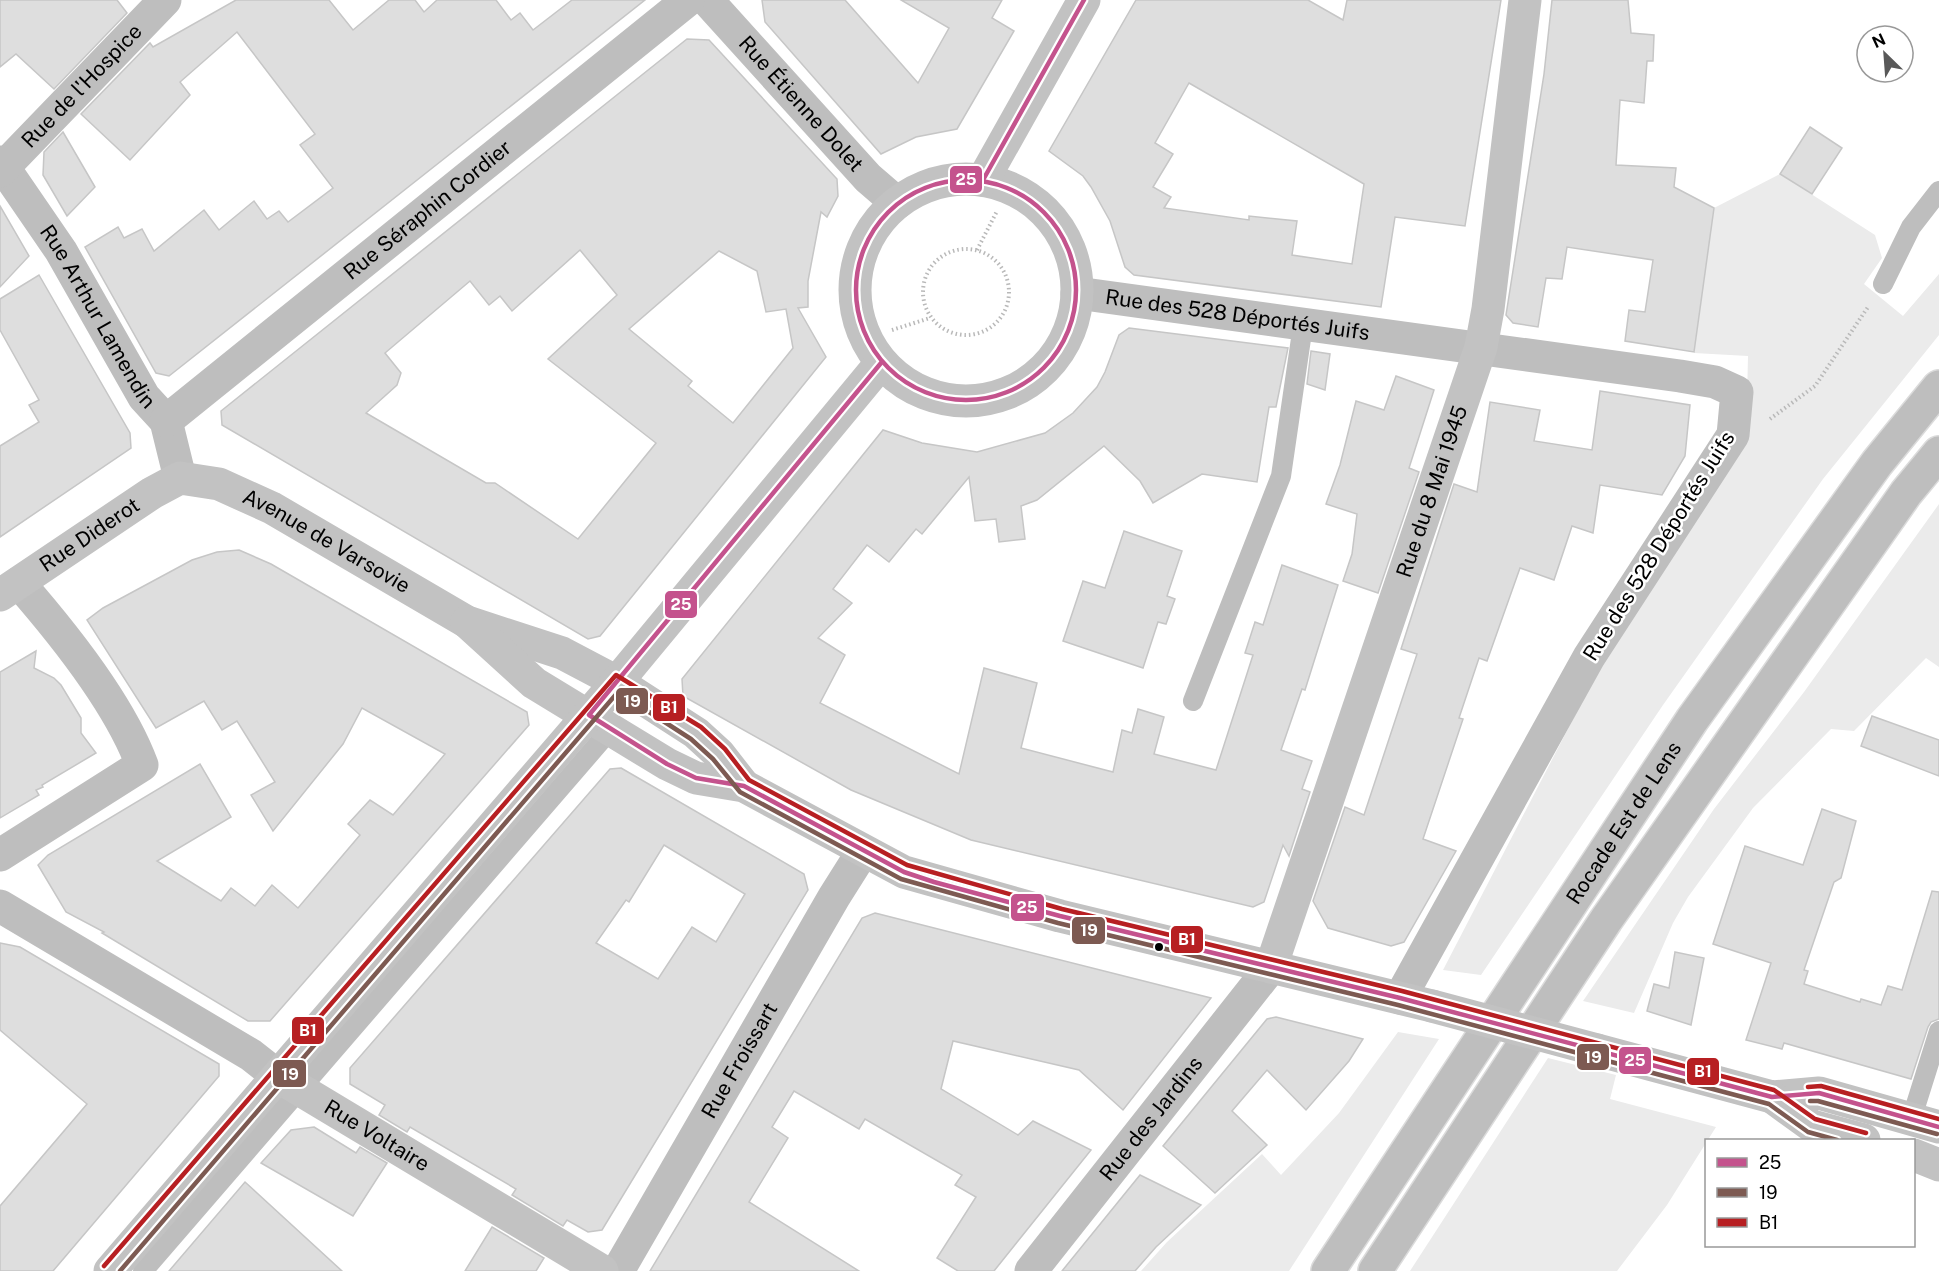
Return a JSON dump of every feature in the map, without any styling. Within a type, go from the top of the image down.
[{"type":"main road","name":"Rue de l'Hospice","points":[[1,168],[165,0]]},
{"type":"main road","name":"Rue Séraphin Cordier","points":[[166,421],[688,0]]},
{"type":"main road","name":"Rue Étienne Dolet","points":[[707,0],[868,178],[897,203]]},
{"type":"main road","points":[[996,184],[1084,0]]},
{"type":"main road","name":"Rue du 8 Mai 1945","points":[[1271,968],[1480,347],[1488,309],[1525,0]]},
{"type":"main road","name":"Rue Arthur Lamendin","points":[[1,168],[61,251],[144,397],[166,421],[180,478]]},
{"type":"main road","points":[[953,180],[996,184],[1039,207],[1052,220],[1066,242],[1075,267],[1077,293],[1070,331],[1050,364],[1021,388],[985,400],[946,400],[910,387],[873,350],[856,309],[855,279],[862,250],[877,224],[897,203],[924,188],[953,180]]},
{"type":"main road","name":"Rue des 528 Déportés Juifs","points":[[1077,293],[1480,347],[1715,382],[1737,392],[1733,435],[1589,657],[1400,998]]},
{"type":"main road","points":[[110,1271],[290,1084],[600,722],[617,682],[873,350]]},
{"type":"main road","name":"Rocade Est de Lens","points":[[1328,1271],[1692,720],[1877,463],[1939,387]]},
{"type":"main road","name":"Rocade Est de Lens","points":[[1375,1271],[1612,910],[1899,502],[1939,453]]},
{"type":"main road","name":"Avenue de Varsovie","points":[[180,478],[219,484],[254,499],[467,622],[562,653],[617,682],[696,733],[719,754],[744,786]]},
{"type":"main road","name":"Rue Diderot","points":[[9,589],[152,493],[180,478]]},
{"type":"main road","points":[[0,855],[142,765],[132,737],[56,625],[9,589]]},
{"type":"main road","name":"Avenue de Varsovie","points":[[467,622],[534,683],[667,764],[696,778],[744,786],[904,872],[1060,916],[1432,1006],[1772,1097],[1819,1093],[1921,1129]]},
{"type":"main road","name":"Rue Froissart","points":[[618,1271],[834,897],[863,851]]},
{"type":"main road","name":"Rue Voltaire","points":[[0,906],[251,1055],[290,1084],[602,1271]]},
{"type":"main road","name":"Rue des Jardins","points":[[1031,1271],[1271,968]]},
{"type":"main road","name":"Avenue de Varsovie","points":[[1772,1097],[1812,1126],[1860,1139]]},
{"type":"main road","points":[[1915,1155],[1939,1165]]},
{"type":"lane","points":[[1883,284],[1911,227],[1939,191]]},
{"type":"lane","points":[[1193,701],[1281,476],[1303,325]]},
{"type":"lane","points":[[1939,1031],[1920,1142],[1939,1150]]},
{"type":"lane","points":[[143,1271],[290,1084]]},
{"type":"path","points":[[977,250],[996,184]]},
{"type":"path","points":[[962,249],[977,250],[991,256],[1002,267],[1008,280],[1010,296],[1006,310],[997,323],[985,332],[970,336],[955,335],[941,328],[930,318],[924,304],[922,289],[926,274],[935,261],[947,252],[962,249]]},
{"type":"path","points":[[1733,435],[1777,416],[1815,386],[1883,284]]},
{"type":"path","points":[[873,350],[930,318]]},
{"type":"shaded area","points":[[1780,174],[1875,235],[1882,258],[1864,284],[1903,316],[1939,274],[1939,335],[1823,479],[1663,705],[1481,975],[1443,970],[1599,669],[1746,440],[1748,356],[1694,353],[1714,208]]},
{"type":"shaded area","points":[[1939,504],[1939,667],[1926,658],[1854,731],[1831,729],[1753,808],[1688,897],[1673,923],[1634,1013],[1583,1001],[1714,809],[1804,692]]},
{"type":"shaded area","points":[[1398,1032],[1439,1039],[1289,1271],[1141,1271],[1167,1242],[1262,1154],[1281,1175],[1339,1113]]},
{"type":"shaded area","points":[[1548,1058],[1616,1075],[1610,1099],[1716,1127],[1708,1139],[1705,1139],[1705,1145],[1667,1205],[1617,1271],[1410,1271]]},
{"type":"building","points":[[0,0],[117,0],[127,13],[54,89],[16,54],[0,67]]},
{"type":"building","points":[[236,0],[329,0],[353,30],[389,0],[415,0],[424,12],[437,0],[496,0],[511,20],[520,13],[533,30],[572,0],[645,0],[169,376],[156,373],[85,247],[118,227],[124,238],[142,229],[154,251],[204,210],[219,230],[254,201],[267,219],[279,211],[288,222],[333,188],[300,145],[315,134],[237,32],[180,82],[190,95],[130,160],[81,114],[150,43],[153,47]]},
{"type":"building","points":[[762,0],[845,0],[918,83],[949,28],[901,0],[1002,0],[992,18],[1014,31],[957,129],[916,137],[881,154],[765,22]]},
{"type":"building","points":[[1136,0],[1308,0],[1343,20],[1347,0],[1501,0],[1465,226],[1395,217],[1381,307],[1134,275],[1125,267],[1110,221],[1091,187],[1083,176],[1049,151]],"holes":[[[1189,83],[1364,184],[1352,264],[1292,255],[1297,221],[1249,216],[1249,220],[1164,208],[1171,197],[1153,187],[1173,154],[1155,143]]]},
{"type":"building","points":[[1552,0],[1628,0],[1631,33],[1654,35],[1653,61],[1647,61],[1644,103],[1620,100],[1616,165],[1676,168],[1674,187],[1714,208],[1694,352],[1625,341],[1629,310],[1645,312],[1653,260],[1567,247],[1562,279],[1546,278],[1538,327],[1513,323],[1506,315],[1544,74]]},
{"type":"building","points":[[687,39],[709,40],[837,179],[838,196],[827,217],[821,212],[808,281],[808,307],[798,308],[826,357],[600,636],[588,639],[222,425],[221,411]],"holes":[[[580,250],[617,295],[548,359],[656,443],[578,539],[495,483],[486,483],[366,413],[397,385],[401,373],[385,353],[470,281],[489,305],[500,296],[512,311]],[[719,251],[757,271],[766,312],[786,309],[793,348],[733,423],[688,386],[692,381],[629,329]]]},
{"type":"building","points":[[1810,127],[1842,148],[1812,194],[1780,174]]},
{"type":"building","points":[[63,132],[95,187],[67,216],[43,175],[44,152]]},
{"type":"building","points":[[0,206],[29,256],[0,287]]},
{"type":"building","points":[[39,275],[130,433],[131,448],[0,537],[0,446],[39,422],[29,405],[39,400],[0,330],[0,299]]},
{"type":"building","points":[[1129,328],[1288,348],[1276,407],[1269,407],[1257,482],[1202,474],[1153,503],[1140,481],[1104,446],[1037,500],[1021,506],[1025,539],[999,542],[996,519],[975,521],[969,477],[922,534],[916,529],[889,562],[867,545],[833,589],[852,603],[818,638],[845,655],[820,703],[959,774],[984,668],[1037,683],[1021,748],[1113,772],[1122,730],[1132,733],[1138,709],[1164,717],[1154,754],[1216,770],[1253,655],[1245,653],[1255,622],[1263,625],[1282,565],[1338,585],[1305,690],[1302,689],[1281,750],[1312,761],[1302,789],[1310,792],[1289,856],[1283,845],[1264,902],[1253,907],[971,840],[851,790],[683,696],[682,679],[883,430],[922,443],[977,452],[1045,433],[1073,413],[1097,387],[1119,335]]},
{"type":"building","points":[[1311,351],[1330,354],[1325,390],[1307,384]]},
{"type":"building","points":[[1396,376],[1434,390],[1409,468],[1419,472],[1378,593],[1343,581],[1352,554],[1357,514],[1326,504],[1340,465],[1356,401],[1384,410]]},
{"type":"building","points":[[1600,391],[1690,405],[1685,456],[1662,495],[1600,485],[1593,533],[1572,526],[1554,580],[1520,568],[1487,661],[1479,658],[1459,718],[1463,719],[1423,839],[1456,851],[1404,942],[1391,946],[1328,928],[1313,901],[1345,807],[1364,815],[1417,654],[1401,649],[1454,484],[1477,492],[1490,402],[1540,410],[1534,441],[1592,450]]},
{"type":"building","points":[[1124,531],[1182,551],[1167,596],[1175,599],[1166,624],[1158,622],[1143,668],[1063,641],[1083,581],[1105,588]]},
{"type":"building","points":[[239,550],[271,564],[527,712],[529,725],[270,1021],[248,1021],[102,933],[104,932],[66,912],[38,865],[48,855],[200,764],[231,817],[157,861],[221,901],[231,888],[255,906],[272,885],[298,908],[360,835],[348,824],[370,800],[393,815],[445,754],[362,708],[343,744],[273,831],[251,795],[275,782],[237,721],[222,730],[204,701],[156,728],[87,620],[103,608],[192,560],[217,552]]},
{"type":"building","points":[[36,651],[34,668],[54,678],[61,685],[81,718],[81,733],[96,753],[42,785],[43,787],[36,790],[39,795],[0,818],[0,672]]},
{"type":"building","points":[[1872,716],[1939,740],[1939,776],[1861,746]]},
{"type":"building","points":[[621,768],[804,874],[808,890],[602,1230],[588,1232],[567,1220],[563,1226],[512,1195],[516,1189],[410,1127],[407,1132],[379,1115],[385,1105],[350,1084],[350,1068],[610,769]],"holes":[[[664,845],[745,894],[716,942],[692,927],[658,979],[596,943],[626,900],[629,902]]]},
{"type":"building","points":[[1822,809],[1856,821],[1841,878],[1834,882],[1804,970],[1808,971],[1804,984],[1860,1002],[1861,999],[1881,1005],[1888,986],[1902,990],[1932,891],[1939,892],[1939,1019],[1931,1022],[1928,1027],[1911,1079],[1784,1043],[1782,1049],[1746,1040],[1771,963],[1713,944],[1745,846],[1803,865]]},
{"type":"building","points":[[875,913],[1211,998],[1123,1110],[1079,1070],[953,1041],[941,1089],[1018,1135],[1033,1121],[1091,1150],[994,1271],[958,1271],[937,1258],[976,1197],[955,1185],[962,1175],[865,1119],[859,1129],[794,1091],[772,1127],[788,1138],[749,1202],[859,1271],[650,1271],[862,918]]},
{"type":"building","points":[[0,943],[20,947],[219,1064],[219,1076],[53,1271],[0,1271],[0,1206],[87,1104],[0,1030]]},
{"type":"building","points":[[1675,952],[1704,958],[1691,1025],[1647,1011],[1654,984],[1669,988]]},
{"type":"building","points":[[1276,1017],[1363,1039],[1349,1061],[1306,1110],[1267,1070],[1232,1111],[1267,1145],[1215,1193],[1163,1146],[1267,1019]]},
{"type":"building","points":[[314,1127],[356,1153],[360,1147],[387,1163],[353,1216],[261,1163],[291,1130]]},
{"type":"building","points":[[1140,1175],[1201,1205],[1156,1247],[1135,1271],[1062,1271]]},
{"type":"building","points":[[245,1182],[342,1271],[169,1271]]},
{"type":"building","points":[[492,1227],[544,1258],[536,1271],[465,1271]]},
{"type":"transit line","name":"25","points":[[983,180],[1084,0]]},
{"type":"transit line","name":"25","points":[[955,180],[977,180],[1008,188],[1027,198],[1044,212],[1058,229],[1068,248],[1074,268],[1076,290],[1074,312],[1068,332],[1058,351],[1044,368],[1027,382],[998,396],[977,400],[955,400],[934,396],[914,387],[896,375],[881,360],[860,322],[856,301],[856,279],[860,258],[869,238],[881,220],[896,205],[934,184],[955,180]]},
{"type":"transit line","name":"25","points":[[881,363],[589,715],[667,764],[696,778],[744,786],[904,872],[934,882],[1060,916],[1400,998],[1772,1097],[1819,1093],[1939,1127]]},
{"type":"transit line","name":"B1","points":[[104,1266],[616,675],[701,727],[725,749],[749,780],[907,865],[1062,909],[1402,991],[1774,1090],[1815,1119],[1866,1133]]},
{"type":"transit line","name":"19","points":[[120,1271],[618,692],[691,739],[713,759],[740,792],[901,879],[1058,923],[1398,1005],[1769,1104],[1808,1132],[1833,1139]]},
{"type":"transit line","name":"B1","points":[[1808,1087],[1821,1086],[1939,1119]]},
{"type":"transit line","name":"19","points":[[1810,1101],[1818,1101],[1937,1134]]}]
